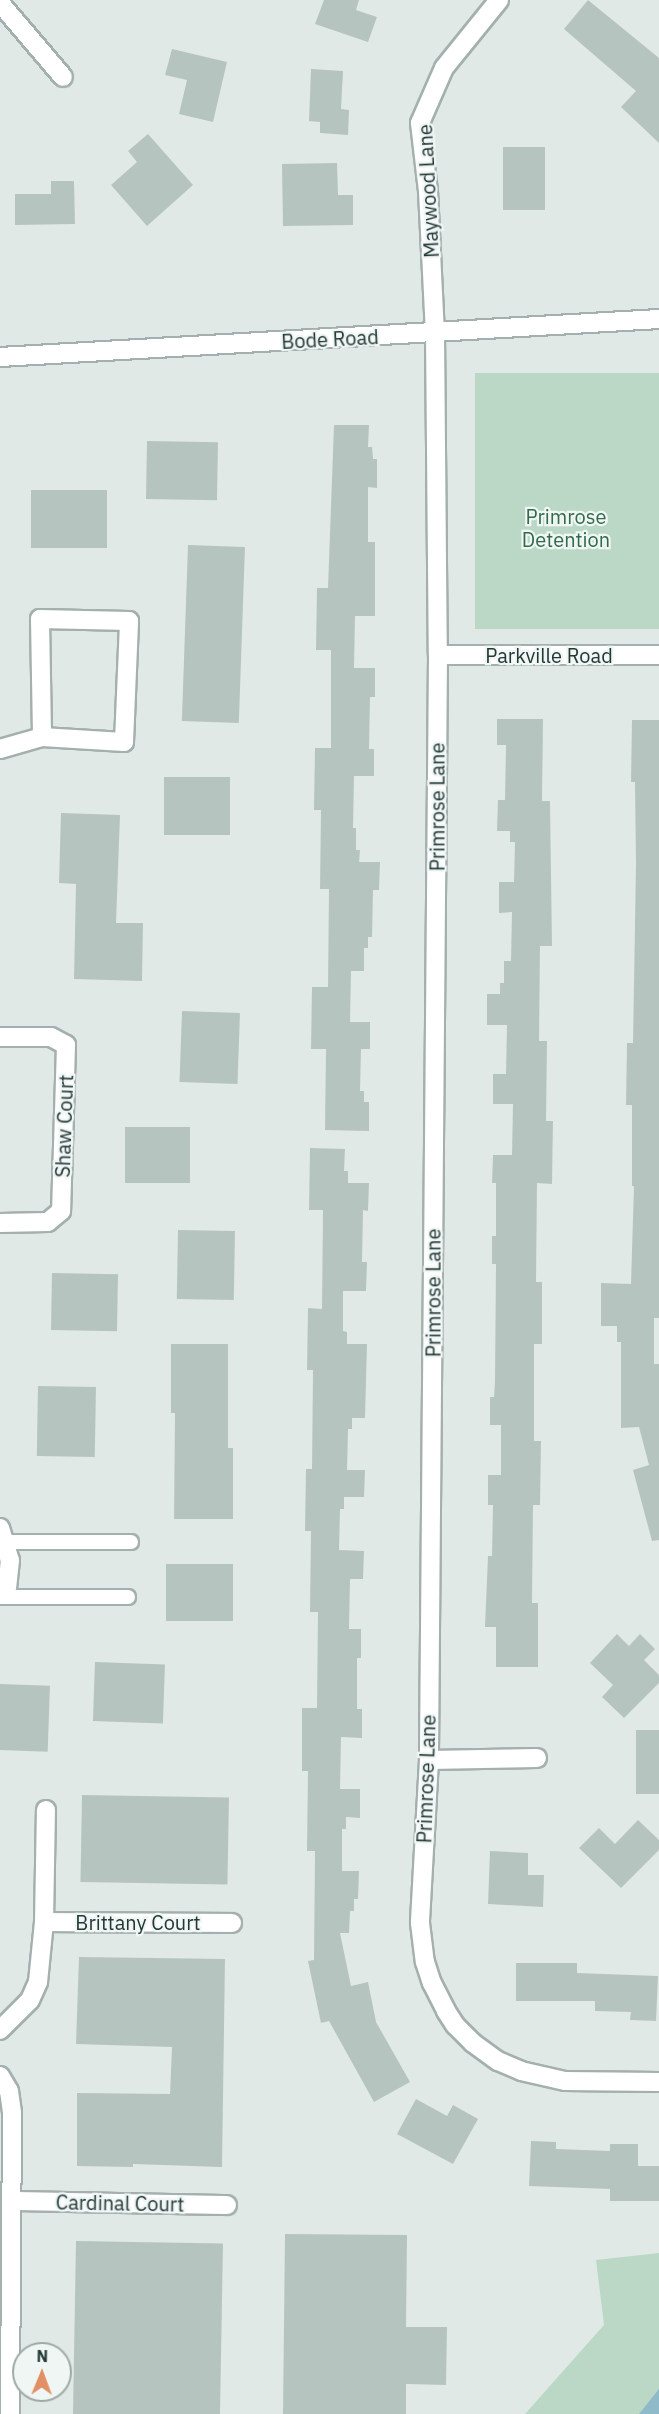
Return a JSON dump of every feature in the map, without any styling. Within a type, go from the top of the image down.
[{"type":"street","name":"Maywood Lane","points":[[435,333],[428,191],[420,123],[444,68],[499,0]]},
{"type":"street","points":[[0,3],[63,77]]},
{"type":"street","name":"Bode Road","points":[[0,357],[659,319]]},
{"type":"street","name":"Primrose Lane","points":[[435,333],[438,655],[429,1760],[420,1923],[422,1943],[432,1983],[455,2025],[473,2043],[498,2061],[521,2071],[565,2081],[659,2082]]},
{"type":"street","points":[[0,749],[42,737],[124,742],[129,621],[40,619],[42,737]]},
{"type":"street","name":"Parkville Road","points":[[438,655],[659,655]]},
{"type":"street","name":"Shaw Court","points":[[0,1037],[51,1037],[66,1045],[60,1211],[48,1222],[0,1223]]},
{"type":"street","points":[[0,1596],[7,1587],[10,1560],[2,1535]]},
{"type":"street","points":[[429,1760],[537,1758]]},
{"type":"street","points":[[0,2030],[30,2000],[38,1982],[44,1922],[46,1810]]},
{"type":"street","name":"Brittany Court","points":[[44,1922],[232,1923]]},
{"type":"street","points":[[0,2076],[9,2091],[12,2113],[10,2414]]},
{"type":"street","name":"Cardinal Court","points":[[12,2201],[227,2205]]},
{"type":"lane","points":[[2,1535],[131,1542]]},
{"type":"lane","points":[[0,1596],[128,1597]]},
{"type":"green space","name":"Primrose Detention","points":[[475,373],[659,373],[659,629],[475,629]]},
{"type":"green space","points":[[659,2253],[659,2414],[525,2414],[604,2325],[596,2260]]},
{"type":"water","points":[[659,2389],[659,2414],[639,2414]]},
{"type":"building","points":[[324,0],[359,0],[356,10],[377,17],[368,42],[315,24]]},
{"type":"building","points":[[588,0],[659,58],[659,143],[621,107],[636,91],[564,29]]},
{"type":"building","points":[[172,49],[227,62],[213,122],[179,114],[187,80],[165,75]]},
{"type":"building","points":[[311,69],[343,71],[341,109],[349,110],[348,135],[320,133],[320,122],[309,121]]},
{"type":"building","points":[[148,134],[193,185],[147,226],[111,185],[137,162],[128,151]]},
{"type":"building","points":[[503,147],[545,147],[545,210],[503,210]]},
{"type":"building","points":[[337,163],[338,195],[353,195],[353,225],[283,226],[282,164]]},
{"type":"building","points":[[51,181],[74,181],[75,224],[15,225],[15,194],[51,194]]},
{"type":"building","points":[[334,425],[369,425],[368,447],[372,447],[373,459],[377,459],[377,488],[368,487],[368,542],[375,542],[375,616],[355,616],[354,668],[375,668],[375,697],[370,697],[369,749],[374,749],[374,776],[354,776],[353,828],[356,828],[356,850],[360,850],[359,862],[380,862],[379,890],[373,890],[372,937],[368,937],[368,948],[364,948],[364,971],[351,971],[350,1022],[370,1022],[370,1049],[361,1049],[360,1091],[364,1091],[364,1102],[369,1102],[369,1131],[325,1130],[326,1049],[311,1049],[312,987],[328,987],[329,889],[320,889],[321,810],[314,810],[315,748],[331,748],[331,650],[316,650],[317,588],[328,588]]},
{"type":"building","points":[[147,441],[218,442],[217,500],[146,499]]},
{"type":"building","points":[[31,490],[107,490],[107,548],[31,548]]},
{"type":"building","points":[[188,545],[245,547],[239,723],[182,721]]},
{"type":"building","points":[[497,719],[543,719],[542,801],[550,801],[552,946],[540,946],[539,1041],[547,1041],[546,1121],[553,1121],[552,1184],[537,1183],[536,1282],[542,1282],[542,1344],[534,1344],[534,1441],[541,1441],[540,1505],[533,1505],[532,1603],[538,1603],[538,1667],[496,1667],[496,1627],[485,1627],[488,1556],[492,1556],[493,1505],[488,1505],[488,1475],[501,1475],[501,1425],[490,1425],[490,1397],[494,1397],[495,1382],[496,1264],[492,1264],[492,1236],[496,1236],[496,1183],[492,1183],[493,1155],[512,1155],[513,1104],[493,1104],[493,1074],[506,1074],[507,1025],[487,1025],[487,994],[500,994],[500,983],[504,983],[504,961],[511,961],[512,912],[499,913],[499,882],[514,882],[515,842],[510,842],[510,831],[497,831],[498,800],[505,800],[506,745],[497,745]]},
{"type":"building","points":[[632,720],[659,720],[659,1318],[654,1318],[654,1364],[659,1364],[659,1540],[652,1541],[633,1470],[649,1465],[639,1427],[621,1428],[621,1342],[617,1342],[617,1326],[601,1326],[601,1283],[631,1284],[634,1186],[632,1186],[632,1105],[626,1105],[627,1043],[633,1043],[636,864],[635,782],[631,782]]},
{"type":"building","points":[[164,777],[230,777],[230,835],[164,835]]},
{"type":"building","points":[[61,813],[120,815],[116,923],[143,923],[142,981],[74,979],[76,884],[59,883]]},
{"type":"building","points":[[182,1011],[240,1013],[237,1084],[180,1082]]},
{"type":"building","points":[[125,1127],[190,1127],[190,1183],[125,1183]]},
{"type":"building","points":[[310,1148],[345,1149],[344,1171],[348,1171],[348,1183],[369,1183],[368,1211],[363,1210],[362,1262],[367,1262],[366,1291],[343,1291],[343,1331],[347,1332],[347,1344],[367,1344],[365,1418],[352,1418],[352,1429],[348,1429],[347,1470],[365,1470],[364,1497],[344,1497],[344,1509],[340,1509],[339,1550],[364,1551],[363,1579],[350,1579],[349,1629],[361,1629],[361,1658],[357,1658],[357,1709],[362,1709],[362,1738],[341,1737],[340,1789],[360,1789],[360,1818],[346,1817],[346,1829],[342,1829],[342,1871],[359,1871],[358,1899],[354,1899],[354,1911],[350,1911],[349,1933],[340,1933],[351,1986],[368,1982],[376,2022],[410,2082],[374,2102],[329,2021],[321,2023],[308,1961],[314,1960],[315,1851],[307,1851],[308,1771],[302,1771],[302,1708],[317,1708],[318,1612],[310,1612],[311,1531],[305,1531],[306,1469],[312,1469],[313,1370],[307,1370],[308,1308],[322,1309],[323,1210],[309,1210]]},
{"type":"building","points":[[178,1230],[235,1231],[234,1300],[177,1299]]},
{"type":"building","points":[[52,1273],[118,1274],[117,1331],[51,1330]]},
{"type":"building","points":[[171,1344],[228,1344],[228,1448],[233,1448],[233,1519],[174,1519],[175,1413],[171,1413]]},
{"type":"building","points":[[38,1386],[96,1387],[95,1457],[37,1456]]},
{"type":"building","points":[[166,1564],[233,1564],[233,1621],[166,1621]]},
{"type":"building","points":[[617,1634],[629,1646],[640,1634],[655,1649],[644,1660],[659,1675],[659,1683],[624,1718],[602,1697],[613,1685],[590,1663]]},
{"type":"building","points":[[95,1662],[165,1664],[163,1723],[93,1721]]},
{"type":"building","points":[[0,1684],[50,1686],[48,1752],[0,1750]]},
{"type":"building","points":[[636,1730],[659,1730],[659,1794],[636,1794]]},
{"type":"building","points":[[82,1795],[229,1798],[227,1885],[80,1882]]},
{"type":"building","points":[[638,1820],[659,1840],[659,1850],[621,1888],[579,1848],[599,1828],[615,1844]]},
{"type":"building","points":[[490,1851],[528,1853],[528,1875],[544,1875],[543,1907],[488,1904]]},
{"type":"building","points":[[79,1957],[225,1959],[222,2167],[133,2164],[133,2167],[77,2166],[77,2093],[170,2094],[172,2047],[76,2044]]},
{"type":"building","points":[[516,1963],[577,1963],[577,1973],[658,1976],[656,2021],[630,2020],[631,2012],[595,2011],[595,2001],[516,2001]]},
{"type":"building","points":[[416,2099],[447,2116],[453,2105],[478,2119],[453,2164],[397,2134]]},
{"type":"building","points":[[531,2141],[556,2142],[556,2149],[610,2151],[610,2144],[638,2144],[638,2166],[659,2166],[659,2201],[610,2201],[610,2189],[529,2186]]},
{"type":"building","points":[[285,2234],[407,2235],[406,2327],[447,2327],[446,2385],[406,2384],[406,2414],[283,2414]]},
{"type":"building","points":[[76,2241],[223,2244],[220,2414],[73,2414]]}]
